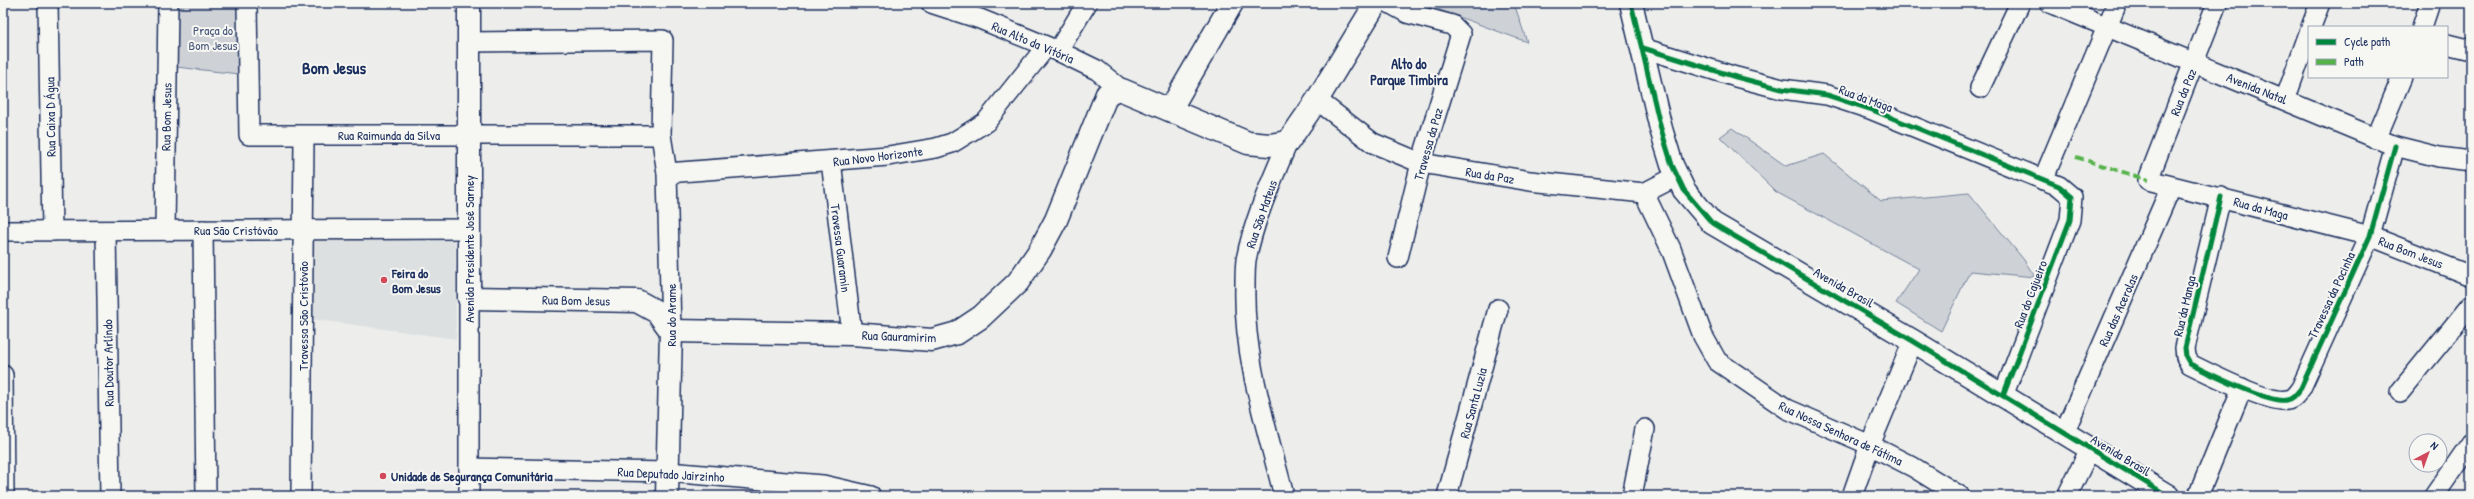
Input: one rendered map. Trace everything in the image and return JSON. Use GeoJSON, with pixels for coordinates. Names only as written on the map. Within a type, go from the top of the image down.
{"type":"FeatureCollection","features":[{"type":"Feature","properties":{"kind":"street","name":"Rua Caixa D Água"},"geometry":{"type":"LineString","coordinates":[[48,3],[52,231]]}},
{"type":"Feature","properties":{"kind":"street","name":"Rua Bom Jesus"},"geometry":{"type":"LineString","coordinates":[[165,230],[168,3]]}},
{"type":"Feature","properties":{"kind":"street","name":"Rua Raimunda da Silva"},"geometry":{"type":"LineString","coordinates":[[247,3],[249,135],[661,135]]}},
{"type":"Feature","properties":{"kind":"street","name":"Avenida Presidente José Sarney"},"geometry":{"type":"LineString","coordinates":[[469,3],[469,496]]}},
{"type":"Feature","properties":{"kind":"street","name":"Rua Alto da Vitória"},"geometry":{"type":"LineString","coordinates":[[931,3],[980,19],[1052,49],[1097,70],[1112,88],[1170,110],[1248,143],[1269,146],[1288,142]]}},
{"type":"Feature","properties":{"kind":"street","name":"Rua Novo Horizonte"},"geometry":{"type":"LineString","coordinates":[[668,173],[895,155],[936,148],[952,143],[986,122],[1052,49],[1087,3]]}},
{"type":"Feature","properties":{"kind":"street"},"geometry":{"type":"LineString","coordinates":[[1170,110],[1232,3]]}},
{"type":"Feature","properties":{"kind":"street","name":"Rua São Mateus"},"geometry":{"type":"LineString","coordinates":[[1284,496],[1252,369],[1246,334],[1246,261],[1256,225],[1288,142],[1317,100],[1376,3]]}},
{"type":"Feature","properties":{"kind":"street","name":"Travessa da Paz"},"geometry":{"type":"LineString","coordinates":[[1389,3],[1407,13],[1452,25],[1460,30],[1461,38],[1422,163],[1398,258]]}},
{"type":"Feature","properties":{"kind":"street","name":"Avenida Brasil"},"geometry":{"type":"LineString","coordinates":[[1631,3],[1643,48],[1661,129],[1677,176],[1684,190],[1703,214],[1716,226],[1913,341],[2168,496]]}},
{"type":"Feature","properties":{"kind":"street"},"geometry":{"type":"LineString","coordinates":[[1980,88],[2020,3]]}},
{"type":"Feature","properties":{"kind":"street","name":"Avenida Natal"},"geometry":{"type":"LineString","coordinates":[[2050,3],[2376,139],[2395,146],[2439,158],[2469,161]]}},
{"type":"Feature","properties":{"kind":"street"},"geometry":{"type":"LineString","coordinates":[[2043,180],[2116,3]]}},
{"type":"Feature","properties":{"kind":"street","name":"Rua da Paz"},"geometry":{"type":"LineString","coordinates":[[2148,180],[2195,63],[2217,3]]}},
{"type":"Feature","properties":{"kind":"street"},"geometry":{"type":"LineString","coordinates":[[2311,26],[2320,3]]}},
{"type":"Feature","properties":{"kind":"street"},"geometry":{"type":"LineString","coordinates":[[2422,26],[2430,3]]}},
{"type":"Feature","properties":{"kind":"street"},"geometry":{"type":"LineString","coordinates":[[2285,100],[2308,36]]}},
{"type":"Feature","properties":{"kind":"street","name":"Rua do Arame"},"geometry":{"type":"LineString","coordinates":[[469,42],[662,40],[661,135],[668,173],[671,331],[667,496]]}},
{"type":"Feature","properties":{"kind":"street"},"geometry":{"type":"LineString","coordinates":[[2448,44],[2471,50]]}},
{"type":"Feature","properties":{"kind":"street","name":"Rua da Maga"},"geometry":{"type":"LineString","coordinates":[[1643,48],[1736,77],[1782,89],[1827,96],[1870,109],[2059,186],[2072,197]]}},
{"type":"Feature","properties":{"kind":"street"},"geometry":{"type":"LineString","coordinates":[[2376,139],[2402,78]]}},
{"type":"Feature","properties":{"kind":"street","name":"Rua Gauramirim"},"geometry":{"type":"LineString","coordinates":[[671,331],[852,334],[932,340],[957,334],[981,317],[1018,282],[1040,250],[1056,220],[1112,88]]}},
{"type":"Feature","properties":{"kind":"street","name":"Rua da Paz"},"geometry":{"type":"LineString","coordinates":[[1317,100],[1373,143],[1422,163],[1530,181],[1644,193]]}},
{"type":"Feature","properties":{"kind":"street","name":"Travessa São Cristóvão"},"geometry":{"type":"LineString","coordinates":[[301,496],[304,136]]}},
{"type":"Feature","properties":{"kind":"street","name":"Travessa da Pocinha"},"geometry":{"type":"LineString","coordinates":[[2242,388],[2277,400],[2287,400],[2295,396],[2301,388],[2370,236],[2395,146]]}},
{"type":"Feature","properties":{"kind":"street","name":"Travessa Guaramin"},"geometry":{"type":"LineString","coordinates":[[831,161],[852,334]]}},
{"type":"Feature","properties":{"kind":"street"},"geometry":{"type":"LineString","coordinates":[[1644,193],[1677,176]]}},
{"type":"Feature","properties":{"kind":"street","name":"Rua da Maga"},"geometry":{"type":"LineString","coordinates":[[2148,180],[2171,187],[2221,197],[2304,220]]}},
{"type":"Feature","properties":{"kind":"street","name":"Rua das Acerolas"},"geometry":{"type":"LineString","coordinates":[[2064,433],[2171,187]]}},
{"type":"Feature","properties":{"kind":"street","name":"Rua Nossa Senhora de Fátima"},"geometry":{"type":"LineString","coordinates":[[1644,193],[1671,249],[1703,336],[1717,361],[1787,409],[1913,467],[1960,496]]}},
{"type":"Feature","properties":{"kind":"street","name":"Rua do Cajueiro"},"geometry":{"type":"LineString","coordinates":[[2003,396],[2070,220],[2072,197]]}},
{"type":"Feature","properties":{"kind":"street","name":"Rua da Manga"},"geometry":{"type":"LineString","coordinates":[[2221,197],[2185,348],[2186,357],[2190,364],[2242,388]]}},
{"type":"Feature","properties":{"kind":"street","name":"Rua Bom Jesus"},"geometry":{"type":"LineString","coordinates":[[2304,220],[2370,236],[2471,276]]}},
{"type":"Feature","properties":{"kind":"street","name":"Rua São Cristóvão"},"geometry":{"type":"LineString","coordinates":[[3,231],[469,229]]}},
{"type":"Feature","properties":{"kind":"street"},"geometry":{"type":"LineString","coordinates":[[202,230],[206,496]]}},
{"type":"Feature","properties":{"kind":"street","name":"Rua Doutor Arlíndo"},"geometry":{"type":"LineString","coordinates":[[106,231],[110,496]]}},
{"type":"Feature","properties":{"kind":"street","name":"Rua Bom Jesus"},"geometry":{"type":"LineString","coordinates":[[469,298],[637,301],[657,312],[671,331]]}},
{"type":"Feature","properties":{"kind":"street"},"geometry":{"type":"LineString","coordinates":[[2400,392],[2471,305]]}},
{"type":"Feature","properties":{"kind":"street","name":"Rua Santa Luzia"},"geometry":{"type":"LineString","coordinates":[[1448,496],[1498,309]]}},
{"type":"Feature","properties":{"kind":"street"},"geometry":{"type":"LineString","coordinates":[[1852,496],[1870,446],[1913,341]]}},
{"type":"Feature","properties":{"kind":"street"},"geometry":{"type":"LineString","coordinates":[[3,375],[4,496]]}},
{"type":"Feature","properties":{"kind":"street"},"geometry":{"type":"LineString","coordinates":[[2198,496],[2242,388]]}},
{"type":"Feature","properties":{"kind":"street"},"geometry":{"type":"LineString","coordinates":[[1632,496],[1645,429]]}},
{"type":"Feature","properties":{"kind":"street"},"geometry":{"type":"LineString","coordinates":[[2434,496],[2471,443]]}},
{"type":"Feature","properties":{"kind":"street"},"geometry":{"type":"LineString","coordinates":[[2066,496],[2090,449]]}},
{"type":"Feature","properties":{"kind":"street","name":"Rua Deputado Jairzinho"},"geometry":{"type":"LineString","coordinates":[[469,468],[668,472],[823,485],[871,496]]}},
{"type":"Feature","properties":{"kind":"shaded area","name":"Feira do Bom Jesus"},"geometry":{"type":"Polygon","coordinates":[[[312,238],[455,241],[456,339],[311,319],[312,238]]]}},
{"type":"Feature","properties":{"kind":"green space","name":"Praça do Bom Jesus"},"geometry":{"type":"Polygon","coordinates":[[[168,3],[247,3],[248,75],[167,66],[168,3]]]}},
{"type":"Feature","properties":{"kind":"green space"},"geometry":{"type":"Polygon","coordinates":[[[1421,3],[1514,3],[1527,42],[1421,3]]]}},
{"type":"Feature","properties":{"kind":"green space"},"geometry":{"type":"Polygon","coordinates":[[[1732,128],[1786,166],[1824,154],[1881,201],[1969,193],[2024,260],[2035,277],[1970,271],[1941,331],[1896,303],[1919,269],[1776,192],[1720,137],[1732,128]]]}},
{"type":"Feature","properties":{"kind":"marked path"},"geometry":{"type":"LineString","coordinates":[[2076,157],[2148,180]]}},
{"type":"Feature","properties":{"kind":"cycle path"},"geometry":{"type":"LineString","coordinates":[[1631,3],[1661,129],[1672,165],[1684,190],[1712,223],[1913,341],[2168,496]]}},
{"type":"Feature","properties":{"kind":"cycle path"},"geometry":{"type":"LineString","coordinates":[[1643,48],[1736,77],[1782,89],[1827,95],[1870,109],[2059,186],[2072,197],[2070,220],[2003,396]]}},
{"type":"Feature","properties":{"kind":"cycle path"},"geometry":{"type":"LineString","coordinates":[[2221,197],[2185,348],[2186,357],[2190,364],[2239,387],[2267,397],[2287,400],[2295,396],[2301,388],[2370,236],[2395,146]]}},
{"type":"Feature","properties":{"kind":"place","name":"Feira do Bom Jesus"},"geometry":{"type":"Point","coordinates":[384,280]}},
{"type":"Feature","properties":{"kind":"place","name":"Unidade de Segurança Comunitária"},"geometry":{"type":"Point","coordinates":[383,476]}},
{"type":"Feature","properties":{"kind":"district","name":"Bom Jesus"},"geometry":{"type":"Point","coordinates":[334,68]}},
{"type":"Feature","properties":{"kind":"district","name":"Alto do Parque Timbira"},"geometry":{"type":"Point","coordinates":[1409,72]}}]}
